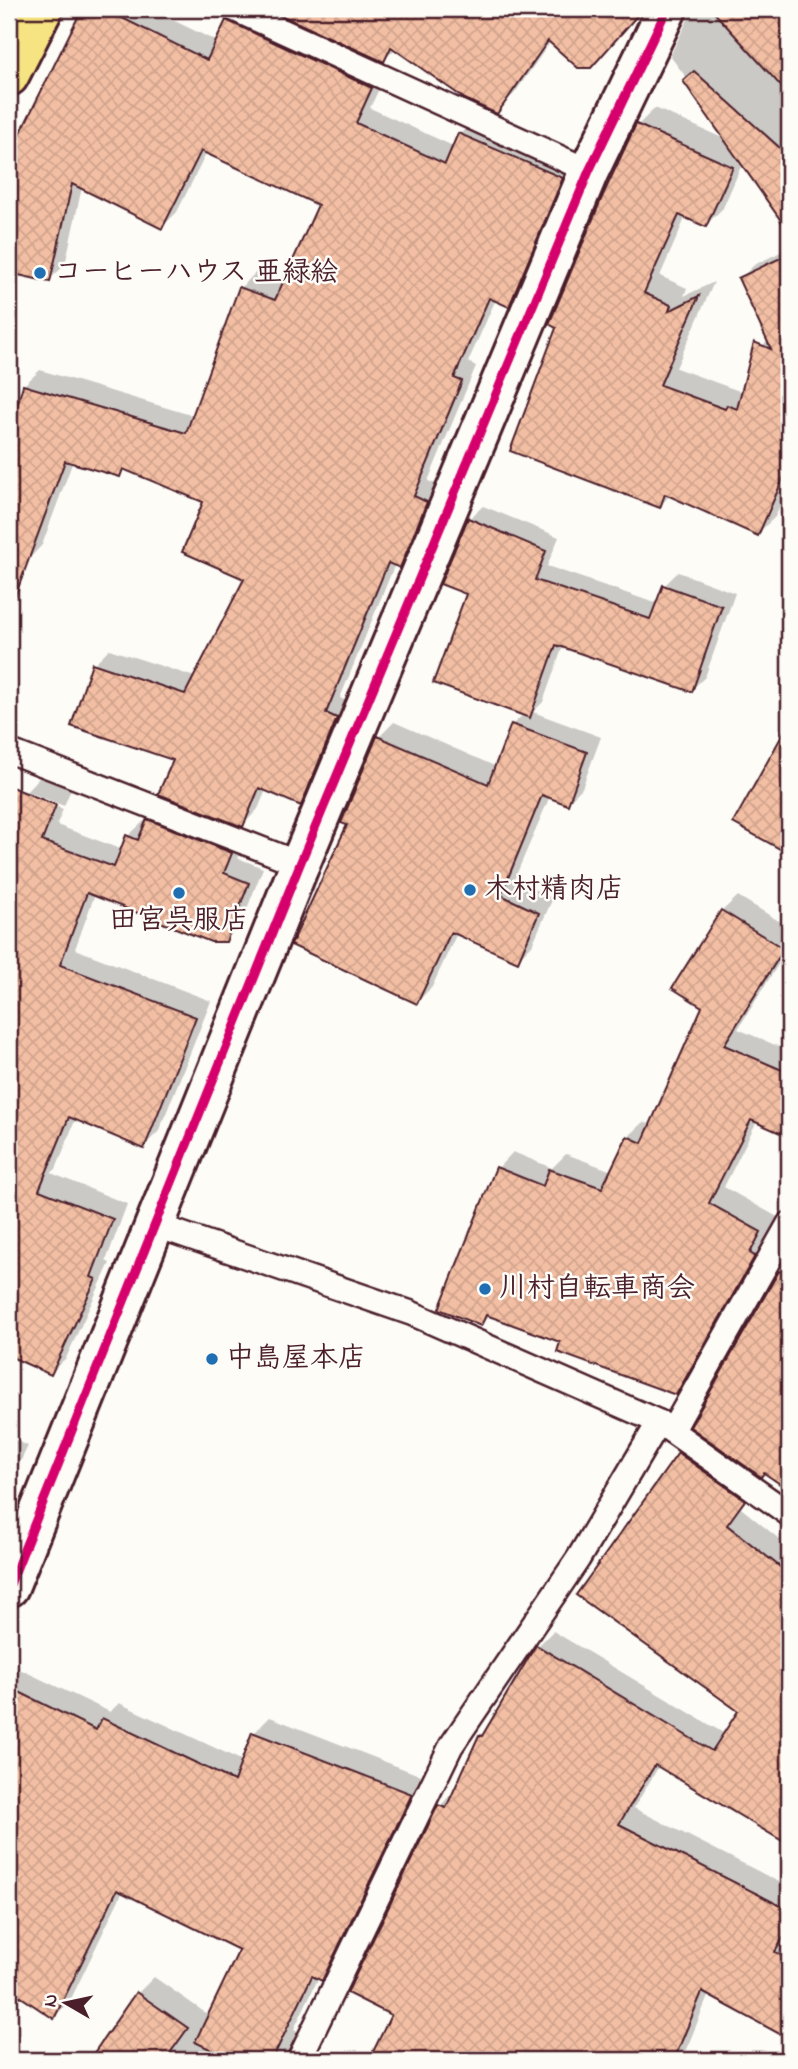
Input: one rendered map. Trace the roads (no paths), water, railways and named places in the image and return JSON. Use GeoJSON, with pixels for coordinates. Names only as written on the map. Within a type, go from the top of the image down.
{"type":"FeatureCollection","features":[{"type":"Feature","properties":{"kind":"main road"},"geometry":{"type":"LineString","coordinates":[[9,76],[43,9]]}},
{"type":"Feature","properties":{"kind":"street"},"geometry":{"type":"LineString","coordinates":[[9,1587],[300,864],[589,171],[667,9]]}},
{"type":"Feature","properties":{"kind":"lane"},"geometry":{"type":"LineString","coordinates":[[234,9],[589,171]]}},
{"type":"Feature","properties":{"kind":"lane"},"geometry":{"type":"LineString","coordinates":[[9,751],[300,864]]}},
{"type":"Feature","properties":{"kind":"lane"},"geometry":{"type":"LineString","coordinates":[[299,2060],[451,1746],[666,1426],[789,1224]]}},
{"type":"Feature","properties":{"kind":"lane"},"geometry":{"type":"LineString","coordinates":[[155,1225],[411,1313],[666,1426],[789,1514]]}},
{"type":"Feature","properties":{"kind":"place","name":"コーヒーハウス 亜緑絵"},"geometry":{"type":"Point","coordinates":[40,273]}},
{"type":"Feature","properties":{"kind":"place","name":"木村精肉店"},"geometry":{"type":"Point","coordinates":[470,890]}},
{"type":"Feature","properties":{"kind":"place","name":"田宮呉服店"},"geometry":{"type":"Point","coordinates":[179,893]}},
{"type":"Feature","properties":{"kind":"place","name":"川村自転車商会"},"geometry":{"type":"Point","coordinates":[485,1289]}},
{"type":"Feature","properties":{"kind":"place","name":"中島屋本店"},"geometry":{"type":"Point","coordinates":[212,1359]}}]}
